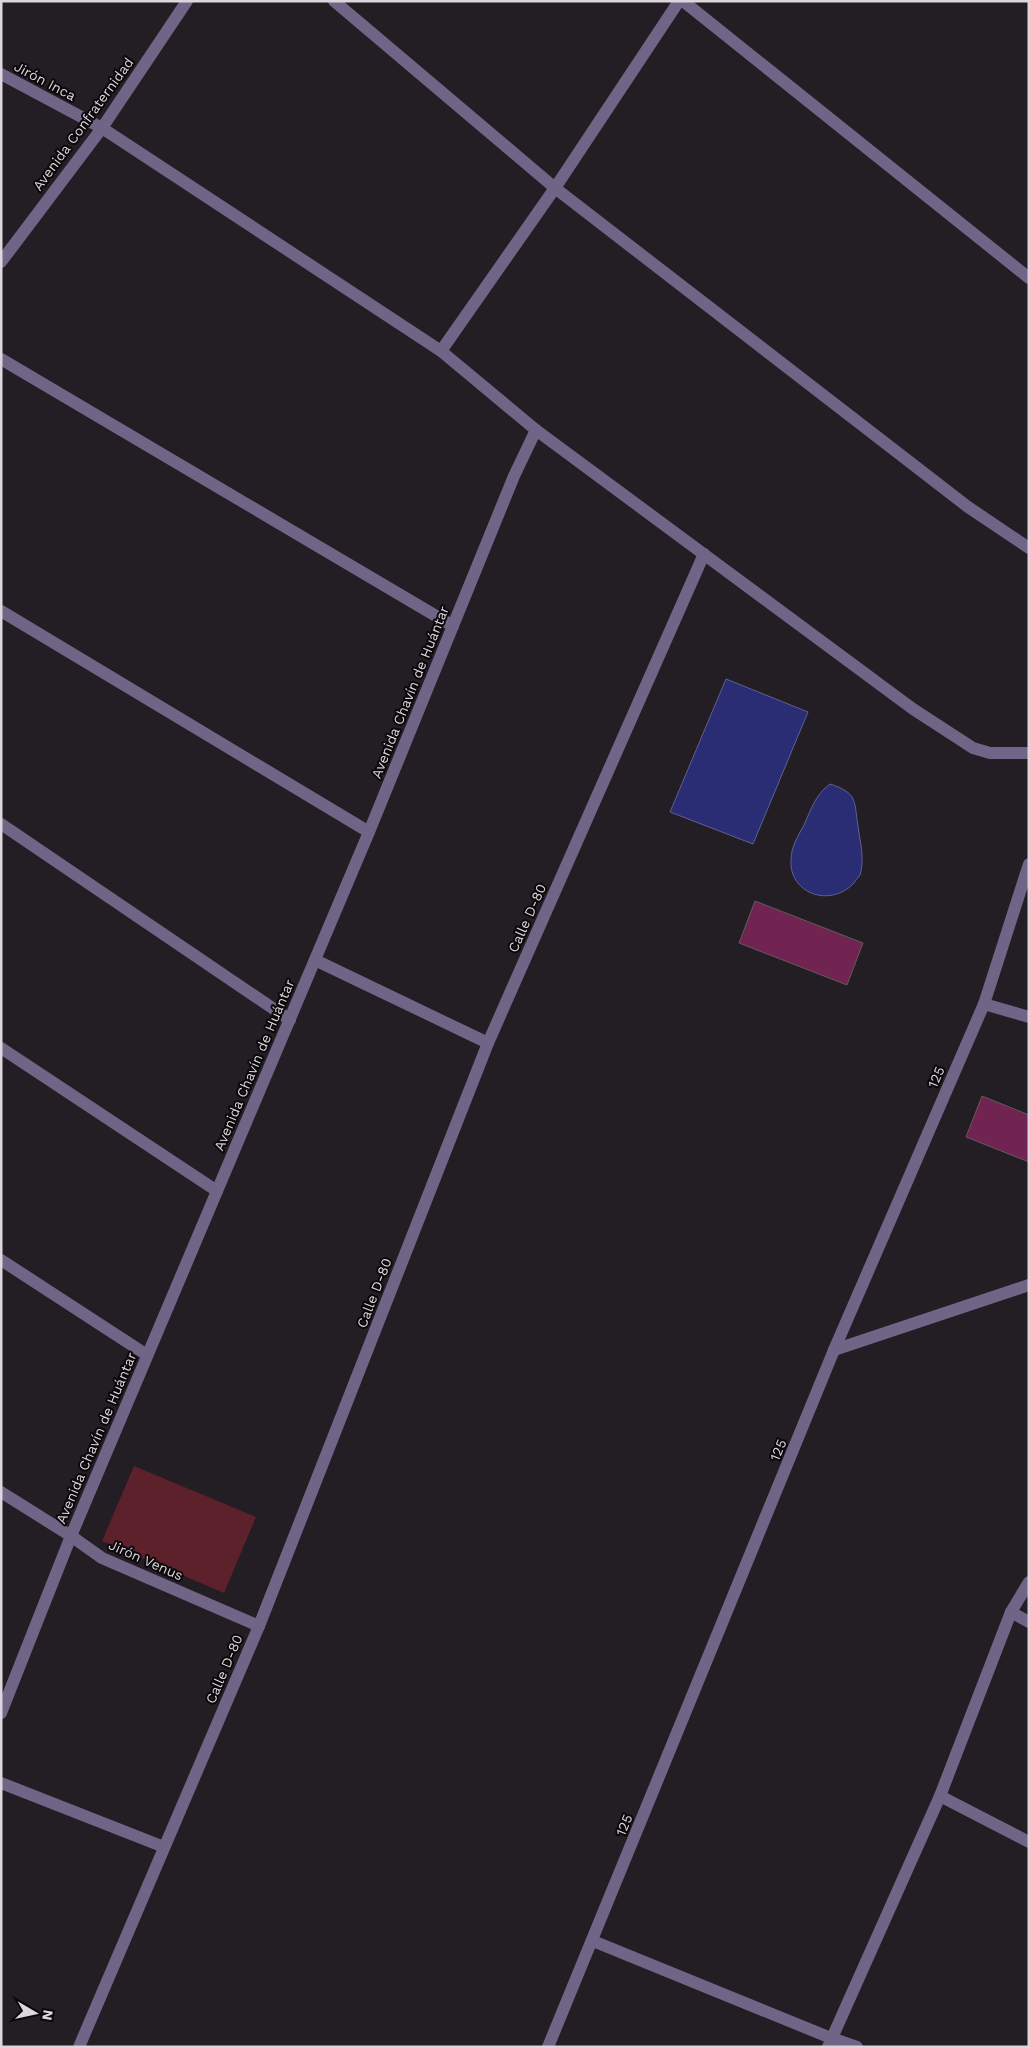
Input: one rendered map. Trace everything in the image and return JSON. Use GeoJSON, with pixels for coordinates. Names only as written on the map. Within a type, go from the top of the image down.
{"type":"FeatureCollection","features":[{"type":"Feature","properties":{"kind":"street","name":"Avenida Confraternidad"},"geometry":{"type":"LineString","coordinates":[[1,262],[102,128],[187,1]]}},
{"type":"Feature","properties":{"kind":"street"},"geometry":{"type":"LineString","coordinates":[[334,1],[555,188],[968,507],[1029,548]]}},
{"type":"Feature","properties":{"kind":"street"},"geometry":{"type":"LineString","coordinates":[[441,351],[555,188],[679,1]]}},
{"type":"Feature","properties":{"kind":"street"},"geometry":{"type":"LineString","coordinates":[[683,1],[1029,278]]}},
{"type":"Feature","properties":{"kind":"street","name":"Jirón Inca"},"geometry":{"type":"LineString","coordinates":[[1,74],[102,128],[441,351],[536,430],[913,709],[973,748],[990,753],[1029,752]]}},
{"type":"Feature","properties":{"kind":"street"},"geometry":{"type":"LineString","coordinates":[[1,359],[452,626]]}},
{"type":"Feature","properties":{"kind":"street","name":"Avenida Chavín de Huántar"},"geometry":{"type":"LineString","coordinates":[[1,1713],[71,1536],[369,832],[514,476],[536,430]]}},
{"type":"Feature","properties":{"kind":"street","name":"Calle D-80"},"geometry":{"type":"LineString","coordinates":[[80,2047],[259,1626],[488,1043],[704,554]]}},
{"type":"Feature","properties":{"kind":"street"},"geometry":{"type":"LineString","coordinates":[[1,611],[369,832]]}},
{"type":"Feature","properties":{"kind":"street"},"geometry":{"type":"LineString","coordinates":[[1,824],[290,1020]]}},
{"type":"Feature","properties":{"kind":"street","name":"125"},"geometry":{"type":"LineString","coordinates":[[548,2047],[834,1350],[984,1004],[1029,864]]}},
{"type":"Feature","properties":{"kind":"street"},"geometry":{"type":"LineString","coordinates":[[315,960],[488,1043]]}},
{"type":"Feature","properties":{"kind":"street"},"geometry":{"type":"LineString","coordinates":[[984,1004],[1029,1017]]}},
{"type":"Feature","properties":{"kind":"street"},"geometry":{"type":"LineString","coordinates":[[1,1048],[217,1191]]}},
{"type":"Feature","properties":{"kind":"street"},"geometry":{"type":"LineString","coordinates":[[1,1260],[147,1355]]}},
{"type":"Feature","properties":{"kind":"street"},"geometry":{"type":"LineString","coordinates":[[834,1350],[1029,1285]]}},
{"type":"Feature","properties":{"kind":"street","name":"Jirón Venus"},"geometry":{"type":"LineString","coordinates":[[1,1492],[102,1558],[259,1626]]}},
{"type":"Feature","properties":{"kind":"street"},"geometry":{"type":"LineString","coordinates":[[829,2042],[940,1796],[1011,1612],[1029,1582]]}},
{"type":"Feature","properties":{"kind":"street"},"geometry":{"type":"LineString","coordinates":[[1011,1612],[1029,1622]]}},
{"type":"Feature","properties":{"kind":"street"},"geometry":{"type":"LineString","coordinates":[[1,1783],[164,1847]]}},
{"type":"Feature","properties":{"kind":"street"},"geometry":{"type":"LineString","coordinates":[[940,1796],[1029,1842]]}},
{"type":"Feature","properties":{"kind":"street"},"geometry":{"type":"LineString","coordinates":[[593,1941],[829,2042],[857,2047]]}},
{"type":"Feature","properties":{"kind":"shaded area"},"geometry":{"type":"Polygon","coordinates":[[[726,679],[808,712],[753,844],[670,812],[726,679]]]}},
{"type":"Feature","properties":{"kind":"shaded area"},"geometry":{"type":"Polygon","coordinates":[[[830,784],[846,791],[853,799],[861,844],[862,863],[860,875],[853,884],[833,895],[822,896],[803,888],[796,881],[792,871],[791,855],[795,842],[814,802],[830,784]]]}},
{"type":"Feature","properties":{"kind":"shaded area"},"geometry":{"type":"Polygon","coordinates":[[[134,1466],[256,1517],[224,1593],[102,1541],[134,1466]]]}},
{"type":"Feature","properties":{"kind":"building"},"geometry":{"type":"Polygon","coordinates":[[[755,901],[863,943],[847,985],[739,943],[755,901]]]}},
{"type":"Feature","properties":{"kind":"building"},"geometry":{"type":"Polygon","coordinates":[[[982,1096],[1029,1115],[1029,1162],[966,1137],[982,1096]]]}}]}
